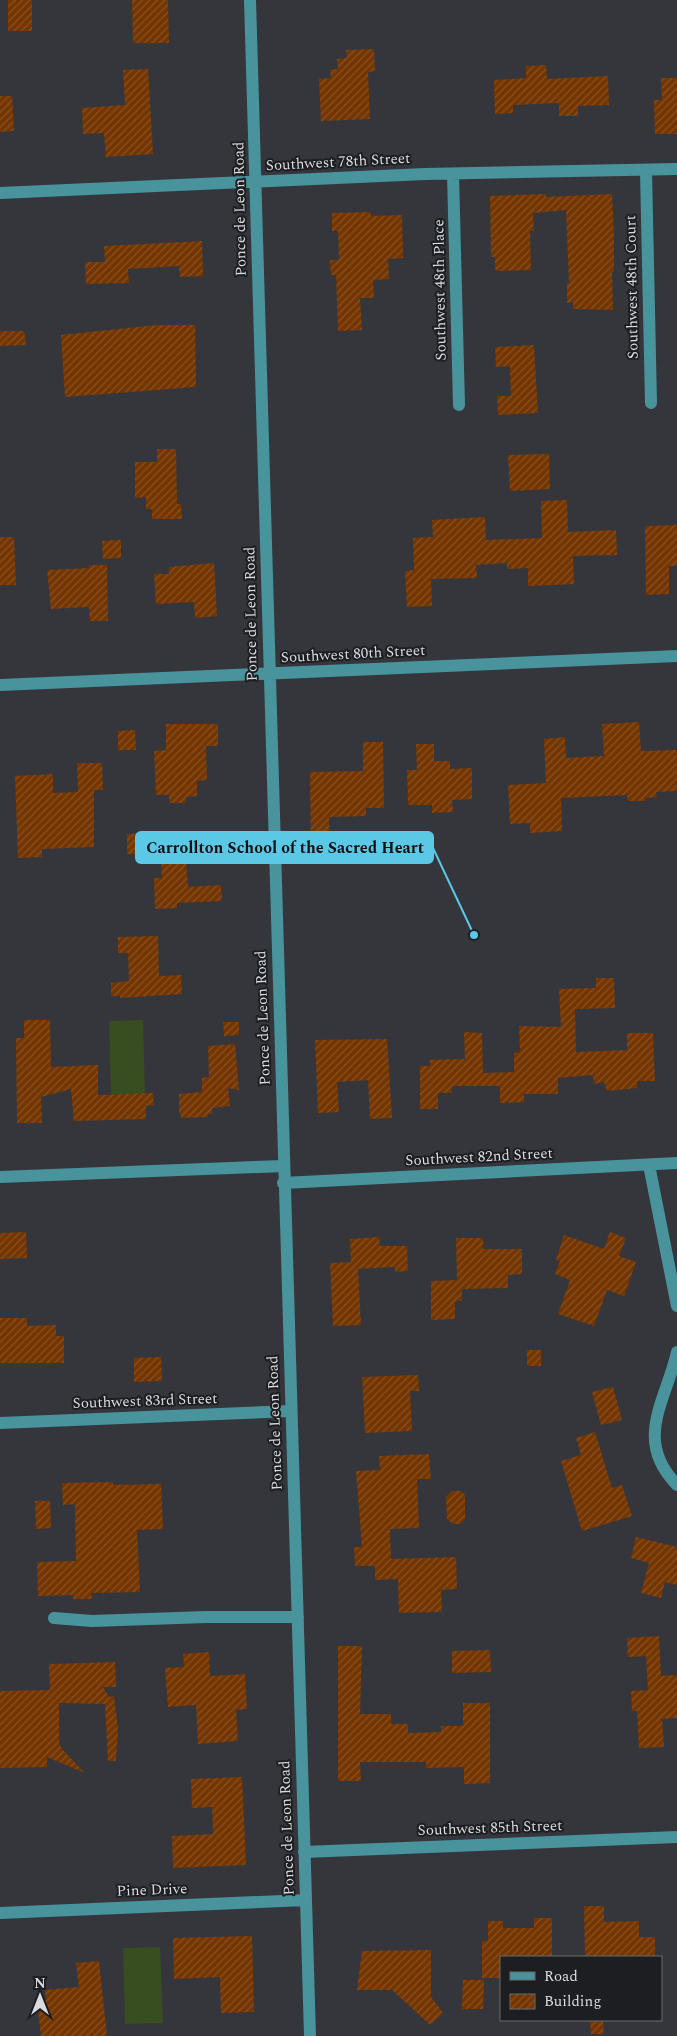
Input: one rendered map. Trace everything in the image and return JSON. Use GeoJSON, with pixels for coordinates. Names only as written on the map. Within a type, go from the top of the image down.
{"type":"FeatureCollection","features":[{"type":"Feature","properties":{"kind":"street","name":"Ponce de Leon Road"},"geometry":{"type":"LineString","coordinates":[[250,0],[283,1183],[310,2036]]}},
{"type":"Feature","properties":{"kind":"street","name":"Southwest 78th Street"},"geometry":{"type":"LineString","coordinates":[[0,193],[453,174],[677,169]]}},
{"type":"Feature","properties":{"kind":"street","name":"Southwest 48th Court"},"geometry":{"type":"LineString","coordinates":[[646,171],[651,403]]}},
{"type":"Feature","properties":{"kind":"street","name":"Southwest 48th Place"},"geometry":{"type":"LineString","coordinates":[[453,174],[459,405]]}},
{"type":"Feature","properties":{"kind":"street","name":"Southwest 80th Street"},"geometry":{"type":"LineString","coordinates":[[0,685],[677,656]]}},
{"type":"Feature","properties":{"kind":"street","name":"Southwest 82nd Street"},"geometry":{"type":"LineString","coordinates":[[283,1183],[677,1163]]}},
{"type":"Feature","properties":{"kind":"street"},"geometry":{"type":"LineString","coordinates":[[649,1165],[677,1306]]}},
{"type":"Feature","properties":{"kind":"street"},"geometry":{"type":"LineString","coordinates":[[0,1177],[283,1166]]}},
{"type":"Feature","properties":{"kind":"street"},"geometry":{"type":"LineString","coordinates":[[677,1352],[672,1372],[657,1411],[654,1427],[658,1455],[666,1472],[677,1485]]}},
{"type":"Feature","properties":{"kind":"street","name":"Southwest 83rd Street"},"geometry":{"type":"LineString","coordinates":[[0,1422],[290,1411]]}},
{"type":"Feature","properties":{"kind":"street"},"geometry":{"type":"LineString","coordinates":[[54,1618],[92,1621],[206,1617],[298,1617]]}},
{"type":"Feature","properties":{"kind":"street","name":"Southwest 85th Street"},"geometry":{"type":"LineString","coordinates":[[304,1852],[677,1836]]}},
{"type":"Feature","properties":{"kind":"street","name":"Pine Drive"},"geometry":{"type":"LineString","coordinates":[[0,1913],[306,1900]]}},
{"type":"Feature","properties":{"kind":"green space"},"geometry":{"type":"Polygon","coordinates":[[[143,1020],[145,1094],[111,1095],[109,1021],[143,1020]]]}},
{"type":"Feature","properties":{"kind":"green space"},"geometry":{"type":"Polygon","coordinates":[[[160,1947],[163,2023],[125,2024],[123,1948],[160,1947]]]}},
{"type":"Feature","properties":{"kind":"building"},"geometry":{"type":"Polygon","coordinates":[[[8,0],[32,0],[32,31],[8,31],[8,0]]]}},
{"type":"Feature","properties":{"kind":"building"},"geometry":{"type":"Polygon","coordinates":[[[132,0],[168,0],[169,43],[133,43],[132,0]]]}},
{"type":"Feature","properties":{"kind":"building"},"geometry":{"type":"Polygon","coordinates":[[[374,49],[375,71],[368,72],[370,119],[321,121],[319,79],[331,78],[330,70],[338,69],[337,59],[347,58],[346,50],[374,49]]]}},
{"type":"Feature","properties":{"kind":"building"},"geometry":{"type":"Polygon","coordinates":[[[546,65],[547,79],[608,76],[609,105],[578,106],[578,116],[559,116],[559,103],[513,105],[513,113],[495,114],[494,80],[526,78],[526,66],[546,65]]]}},
{"type":"Feature","properties":{"kind":"building"},"geometry":{"type":"Polygon","coordinates":[[[148,69],[153,154],[106,157],[104,133],[83,134],[82,108],[125,105],[123,70],[148,69]]]}},
{"type":"Feature","properties":{"kind":"building"},"geometry":{"type":"Polygon","coordinates":[[[661,78],[677,78],[677,134],[655,134],[654,100],[662,100],[661,78]]]}},
{"type":"Feature","properties":{"kind":"building"},"geometry":{"type":"Polygon","coordinates":[[[0,96],[12,96],[14,131],[0,132],[0,96]]]}},
{"type":"Feature","properties":{"kind":"building"},"geometry":{"type":"Polygon","coordinates":[[[546,194],[546,197],[612,194],[614,237],[614,271],[612,272],[613,310],[573,309],[573,302],[567,303],[567,283],[569,283],[566,210],[533,213],[534,231],[530,231],[531,270],[497,271],[495,269],[495,257],[491,257],[490,196],[546,194]]]}},
{"type":"Feature","properties":{"kind":"building"},"geometry":{"type":"Polygon","coordinates":[[[370,212],[371,216],[402,215],[403,258],[388,259],[389,279],[373,280],[374,298],[360,298],[362,330],[338,331],[336,275],[331,275],[330,260],[339,260],[338,231],[332,231],[332,213],[370,212]]]}},
{"type":"Feature","properties":{"kind":"building"},"geometry":{"type":"Polygon","coordinates":[[[202,241],[203,276],[180,277],[179,266],[128,269],[129,283],[86,284],[85,262],[105,262],[104,246],[202,241]]]}},
{"type":"Feature","properties":{"kind":"building"},"geometry":{"type":"Polygon","coordinates":[[[157,325],[195,325],[196,387],[65,397],[61,335],[157,325]]]}},
{"type":"Feature","properties":{"kind":"building"},"geometry":{"type":"Polygon","coordinates":[[[0,331],[24,331],[26,345],[0,346],[0,331]]]}},
{"type":"Feature","properties":{"kind":"building"},"geometry":{"type":"Polygon","coordinates":[[[534,345],[538,413],[498,415],[497,396],[511,396],[510,366],[496,367],[495,347],[534,345]]]}},
{"type":"Feature","properties":{"kind":"building"},"geometry":{"type":"Polygon","coordinates":[[[157,449],[176,449],[177,504],[181,504],[182,519],[152,519],[152,509],[146,509],[146,497],[135,498],[135,462],[157,462],[157,449]]]}},
{"type":"Feature","properties":{"kind":"building"},"geometry":{"type":"Polygon","coordinates":[[[549,454],[550,489],[510,491],[508,455],[549,454]]]}},
{"type":"Feature","properties":{"kind":"building"},"geometry":{"type":"Polygon","coordinates":[[[567,500],[568,532],[616,530],[617,555],[573,556],[574,584],[528,586],[528,568],[507,569],[507,563],[476,565],[477,578],[431,579],[432,606],[407,607],[405,571],[414,570],[413,538],[433,537],[432,520],[485,517],[486,540],[542,538],[541,501],[567,500]]]}},
{"type":"Feature","properties":{"kind":"building"},"geometry":{"type":"Polygon","coordinates":[[[677,525],[677,566],[669,566],[669,594],[646,595],[645,526],[677,525]]]}},
{"type":"Feature","properties":{"kind":"building"},"geometry":{"type":"Polygon","coordinates":[[[0,537],[14,537],[16,585],[0,585],[0,537]]]}},
{"type":"Feature","properties":{"kind":"building"},"geometry":{"type":"Polygon","coordinates":[[[121,540],[121,558],[103,559],[102,541],[121,540]]]}},
{"type":"Feature","properties":{"kind":"building"},"geometry":{"type":"Polygon","coordinates":[[[214,563],[217,616],[195,618],[194,602],[156,604],[154,574],[169,574],[169,567],[214,563]]]}},
{"type":"Feature","properties":{"kind":"building"},"geometry":{"type":"Polygon","coordinates":[[[89,565],[107,565],[108,621],[90,621],[89,607],[51,609],[47,570],[89,568],[89,565]]]}},
{"type":"Feature","properties":{"kind":"building"},"geometry":{"type":"Polygon","coordinates":[[[639,722],[641,751],[677,750],[677,791],[656,792],[657,797],[645,798],[645,801],[628,801],[627,795],[561,798],[562,831],[530,833],[530,823],[510,824],[508,785],[546,783],[544,739],[565,737],[566,758],[604,756],[602,724],[639,722]]]}},
{"type":"Feature","properties":{"kind":"building"},"geometry":{"type":"Polygon","coordinates":[[[166,724],[218,724],[218,746],[206,746],[207,780],[197,781],[197,796],[186,797],[186,803],[169,803],[169,795],[156,795],[154,751],[166,750],[166,724]]]}},
{"type":"Feature","properties":{"kind":"building"},"geometry":{"type":"Polygon","coordinates":[[[135,730],[136,750],[118,750],[118,731],[135,730]]]}},
{"type":"Feature","properties":{"kind":"building"},"geometry":{"type":"Polygon","coordinates":[[[363,742],[383,742],[384,808],[366,808],[366,816],[329,817],[330,849],[311,849],[310,772],[363,771],[363,742]]]}},
{"type":"Feature","properties":{"kind":"building"},"geometry":{"type":"Polygon","coordinates":[[[416,744],[434,744],[434,761],[450,761],[450,769],[472,768],[472,799],[452,800],[453,812],[432,813],[432,805],[408,805],[407,770],[417,770],[416,744]]]}},
{"type":"Feature","properties":{"kind":"building"},"geometry":{"type":"Polygon","coordinates":[[[77,763],[102,763],[103,790],[94,790],[94,847],[42,849],[42,857],[18,858],[15,776],[53,774],[53,793],[78,792],[77,763]]]}},
{"type":"Feature","properties":{"kind":"building"},"geometry":{"type":"Polygon","coordinates":[[[144,833],[145,842],[199,839],[200,860],[186,861],[188,887],[221,885],[222,901],[177,903],[177,908],[155,909],[154,878],[162,878],[161,854],[127,854],[127,834],[144,833]]]}},
{"type":"Feature","properties":{"kind":"building"},"geometry":{"type":"Polygon","coordinates":[[[158,936],[159,976],[181,975],[182,994],[120,998],[120,996],[111,996],[111,983],[129,981],[128,953],[118,953],[118,937],[158,936]]]}},
{"type":"Feature","properties":{"kind":"building"},"geometry":{"type":"Polygon","coordinates":[[[596,978],[614,978],[615,1008],[575,1009],[576,1052],[627,1050],[627,1033],[653,1033],[655,1081],[637,1081],[637,1088],[607,1091],[604,1082],[594,1084],[593,1075],[558,1078],[558,1094],[524,1094],[524,1102],[500,1103],[500,1086],[452,1086],[452,1093],[438,1093],[438,1109],[420,1109],[420,1066],[430,1066],[430,1060],[465,1059],[464,1032],[482,1033],[483,1073],[514,1072],[514,1053],[520,1052],[519,1026],[561,1027],[559,989],[596,988],[596,978]]]}},
{"type":"Feature","properties":{"kind":"building"},"geometry":{"type":"Polygon","coordinates":[[[24,1020],[50,1020],[51,1067],[98,1065],[98,1095],[153,1093],[154,1105],[146,1106],[146,1119],[74,1121],[71,1089],[41,1097],[42,1123],[17,1123],[16,1038],[24,1038],[24,1020]]]}},
{"type":"Feature","properties":{"kind":"building"},"geometry":{"type":"Polygon","coordinates":[[[223,1022],[239,1022],[239,1035],[224,1036],[223,1022]]]}},
{"type":"Feature","properties":{"kind":"building"},"geometry":{"type":"Polygon","coordinates":[[[387,1039],[392,1118],[370,1119],[368,1080],[337,1082],[339,1112],[318,1113],[315,1040],[387,1039]]]}},
{"type":"Feature","properties":{"kind":"building"},"geometry":{"type":"Polygon","coordinates":[[[235,1044],[239,1090],[228,1088],[230,1106],[212,1108],[212,1114],[208,1114],[208,1117],[181,1118],[181,1114],[179,1114],[179,1094],[202,1092],[202,1078],[209,1077],[208,1046],[235,1044]]]}},
{"type":"Feature","properties":{"kind":"building"},"geometry":{"type":"Polygon","coordinates":[[[26,1232],[27,1258],[0,1259],[0,1233],[26,1232]]]}},
{"type":"Feature","properties":{"kind":"building"},"geometry":{"type":"Polygon","coordinates":[[[610,1232],[626,1238],[619,1256],[636,1262],[624,1296],[607,1290],[594,1326],[558,1314],[570,1280],[555,1274],[560,1261],[556,1260],[564,1235],[604,1249],[610,1232]]]}},
{"type":"Feature","properties":{"kind":"building"},"geometry":{"type":"Polygon","coordinates":[[[379,1237],[380,1246],[407,1246],[408,1271],[395,1272],[395,1267],[358,1269],[361,1325],[333,1326],[330,1263],[351,1262],[350,1239],[379,1237]]]}},
{"type":"Feature","properties":{"kind":"building"},"geometry":{"type":"Polygon","coordinates":[[[456,1238],[483,1238],[483,1249],[522,1249],[522,1274],[508,1275],[508,1288],[462,1289],[462,1301],[455,1301],[455,1319],[431,1320],[431,1281],[457,1280],[456,1238]]]}},
{"type":"Feature","properties":{"kind":"building"},"geometry":{"type":"Polygon","coordinates":[[[0,1318],[27,1318],[27,1326],[56,1325],[56,1336],[64,1336],[64,1363],[0,1363],[0,1318]]]}},
{"type":"Feature","properties":{"kind":"building"},"geometry":{"type":"Polygon","coordinates":[[[527,1350],[541,1350],[541,1366],[527,1366],[527,1350]]]}},
{"type":"Feature","properties":{"kind":"building"},"geometry":{"type":"Polygon","coordinates":[[[161,1357],[162,1381],[134,1382],[134,1358],[161,1357]]]}},
{"type":"Feature","properties":{"kind":"building"},"geometry":{"type":"Polygon","coordinates":[[[418,1375],[419,1391],[410,1391],[412,1431],[365,1433],[362,1377],[418,1375]]]}},
{"type":"Feature","properties":{"kind":"building"},"geometry":{"type":"Polygon","coordinates":[[[613,1387],[622,1420],[601,1425],[592,1392],[613,1387]]]}},
{"type":"Feature","properties":{"kind":"building"},"geometry":{"type":"Polygon","coordinates":[[[595,1432],[612,1488],[622,1485],[632,1516],[582,1531],[561,1461],[581,1455],[576,1438],[595,1432]]]}},
{"type":"Feature","properties":{"kind":"building"},"geometry":{"type":"Polygon","coordinates":[[[429,1454],[431,1479],[417,1479],[419,1528],[390,1529],[391,1559],[456,1557],[457,1589],[441,1590],[442,1612],[399,1613],[398,1579],[375,1580],[375,1566],[355,1566],[354,1547],[362,1547],[356,1471],[380,1470],[379,1456],[429,1454]]]}},
{"type":"Feature","properties":{"kind":"building"},"geometry":{"type":"Polygon","coordinates":[[[113,1482],[113,1485],[161,1484],[163,1529],[137,1530],[140,1592],[91,1593],[92,1599],[73,1599],[73,1595],[38,1596],[37,1562],[76,1561],[75,1504],[63,1505],[62,1483],[113,1482]]]}},
{"type":"Feature","properties":{"kind":"building"},"geometry":{"type":"Polygon","coordinates":[[[452,1491],[460,1491],[465,1495],[465,1519],[460,1524],[453,1524],[447,1519],[446,1497],[452,1491]]]}},
{"type":"Feature","properties":{"kind":"building"},"geometry":{"type":"Polygon","coordinates":[[[35,1501],[50,1501],[51,1528],[36,1529],[35,1501]]]}},
{"type":"Feature","properties":{"kind":"building"},"geometry":{"type":"Polygon","coordinates":[[[636,1537],[677,1547],[677,1585],[665,1582],[661,1598],[641,1593],[649,1563],[631,1558],[636,1537]]]}},
{"type":"Feature","properties":{"kind":"building"},"geometry":{"type":"Polygon","coordinates":[[[659,1636],[661,1676],[677,1675],[677,1718],[662,1719],[664,1747],[639,1748],[637,1711],[632,1711],[631,1691],[648,1690],[646,1656],[628,1657],[627,1638],[659,1636]]]}},
{"type":"Feature","properties":{"kind":"building"},"geometry":{"type":"Polygon","coordinates":[[[338,1646],[362,1646],[360,1714],[391,1714],[391,1724],[408,1724],[408,1733],[441,1732],[441,1726],[463,1726],[463,1703],[490,1703],[490,1783],[464,1784],[464,1767],[426,1768],[426,1762],[360,1762],[361,1781],[338,1781],[338,1646]]]}},
{"type":"Feature","properties":{"kind":"building"},"geometry":{"type":"Polygon","coordinates":[[[490,1650],[491,1672],[452,1673],[452,1651],[490,1650]]]}},
{"type":"Feature","properties":{"kind":"building"},"geometry":{"type":"Polygon","coordinates":[[[209,1652],[210,1676],[245,1674],[247,1709],[236,1710],[238,1741],[198,1744],[196,1705],[168,1707],[165,1668],[184,1667],[183,1654],[209,1652]]]}},
{"type":"Feature","properties":{"kind":"building"},"geometry":{"type":"Polygon","coordinates":[[[115,1662],[116,1687],[103,1687],[109,1697],[114,1696],[118,1729],[116,1761],[108,1761],[105,1704],[59,1703],[59,1743],[62,1749],[85,1773],[47,1757],[47,1767],[0,1768],[0,1691],[50,1690],[49,1664],[115,1662]]]}},
{"type":"Feature","properties":{"kind":"building"},"geometry":{"type":"Polygon","coordinates":[[[242,1777],[246,1865],[173,1868],[172,1836],[213,1834],[212,1807],[192,1808],[191,1779],[242,1777]]]}},
{"type":"Feature","properties":{"kind":"building"},"geometry":{"type":"Polygon","coordinates":[[[584,1906],[604,1906],[604,1922],[639,1921],[639,1937],[655,1937],[655,1956],[585,1956],[584,1906]]]}},
{"type":"Feature","properties":{"kind":"building"},"geometry":{"type":"Polygon","coordinates":[[[534,1918],[552,1918],[552,1956],[500,1956],[500,1978],[482,1978],[482,1941],[488,1941],[488,1921],[503,1921],[503,1928],[534,1928],[534,1918]]]}},
{"type":"Feature","properties":{"kind":"building"},"geometry":{"type":"Polygon","coordinates":[[[252,1936],[254,2012],[221,2013],[220,1977],[174,1979],[173,1938],[252,1936]]]}},
{"type":"Feature","properties":{"kind":"building"},"geometry":{"type":"Polygon","coordinates":[[[431,1950],[431,1997],[443,2013],[430,2025],[392,1990],[357,1990],[362,1951],[431,1950]]]}},
{"type":"Feature","properties":{"kind":"building"},"geometry":{"type":"Polygon","coordinates":[[[99,1961],[107,2036],[41,2036],[37,2001],[46,2000],[45,1990],[79,1987],[76,1963],[99,1961]]]}},
{"type":"Feature","properties":{"kind":"building"},"geometry":{"type":"Polygon","coordinates":[[[463,1980],[484,1980],[483,2009],[462,2009],[463,1980]]]}},
{"type":"Feature","properties":{"kind":"building"},"geometry":{"type":"Polygon","coordinates":[[[590,2021],[603,2021],[604,2034],[591,2034],[590,2021]]]}},
{"type":"Feature","properties":{"kind":"place","name":"Carrollton School of the Sacred Heart"},"geometry":{"type":"Point","coordinates":[474,935]}}]}
